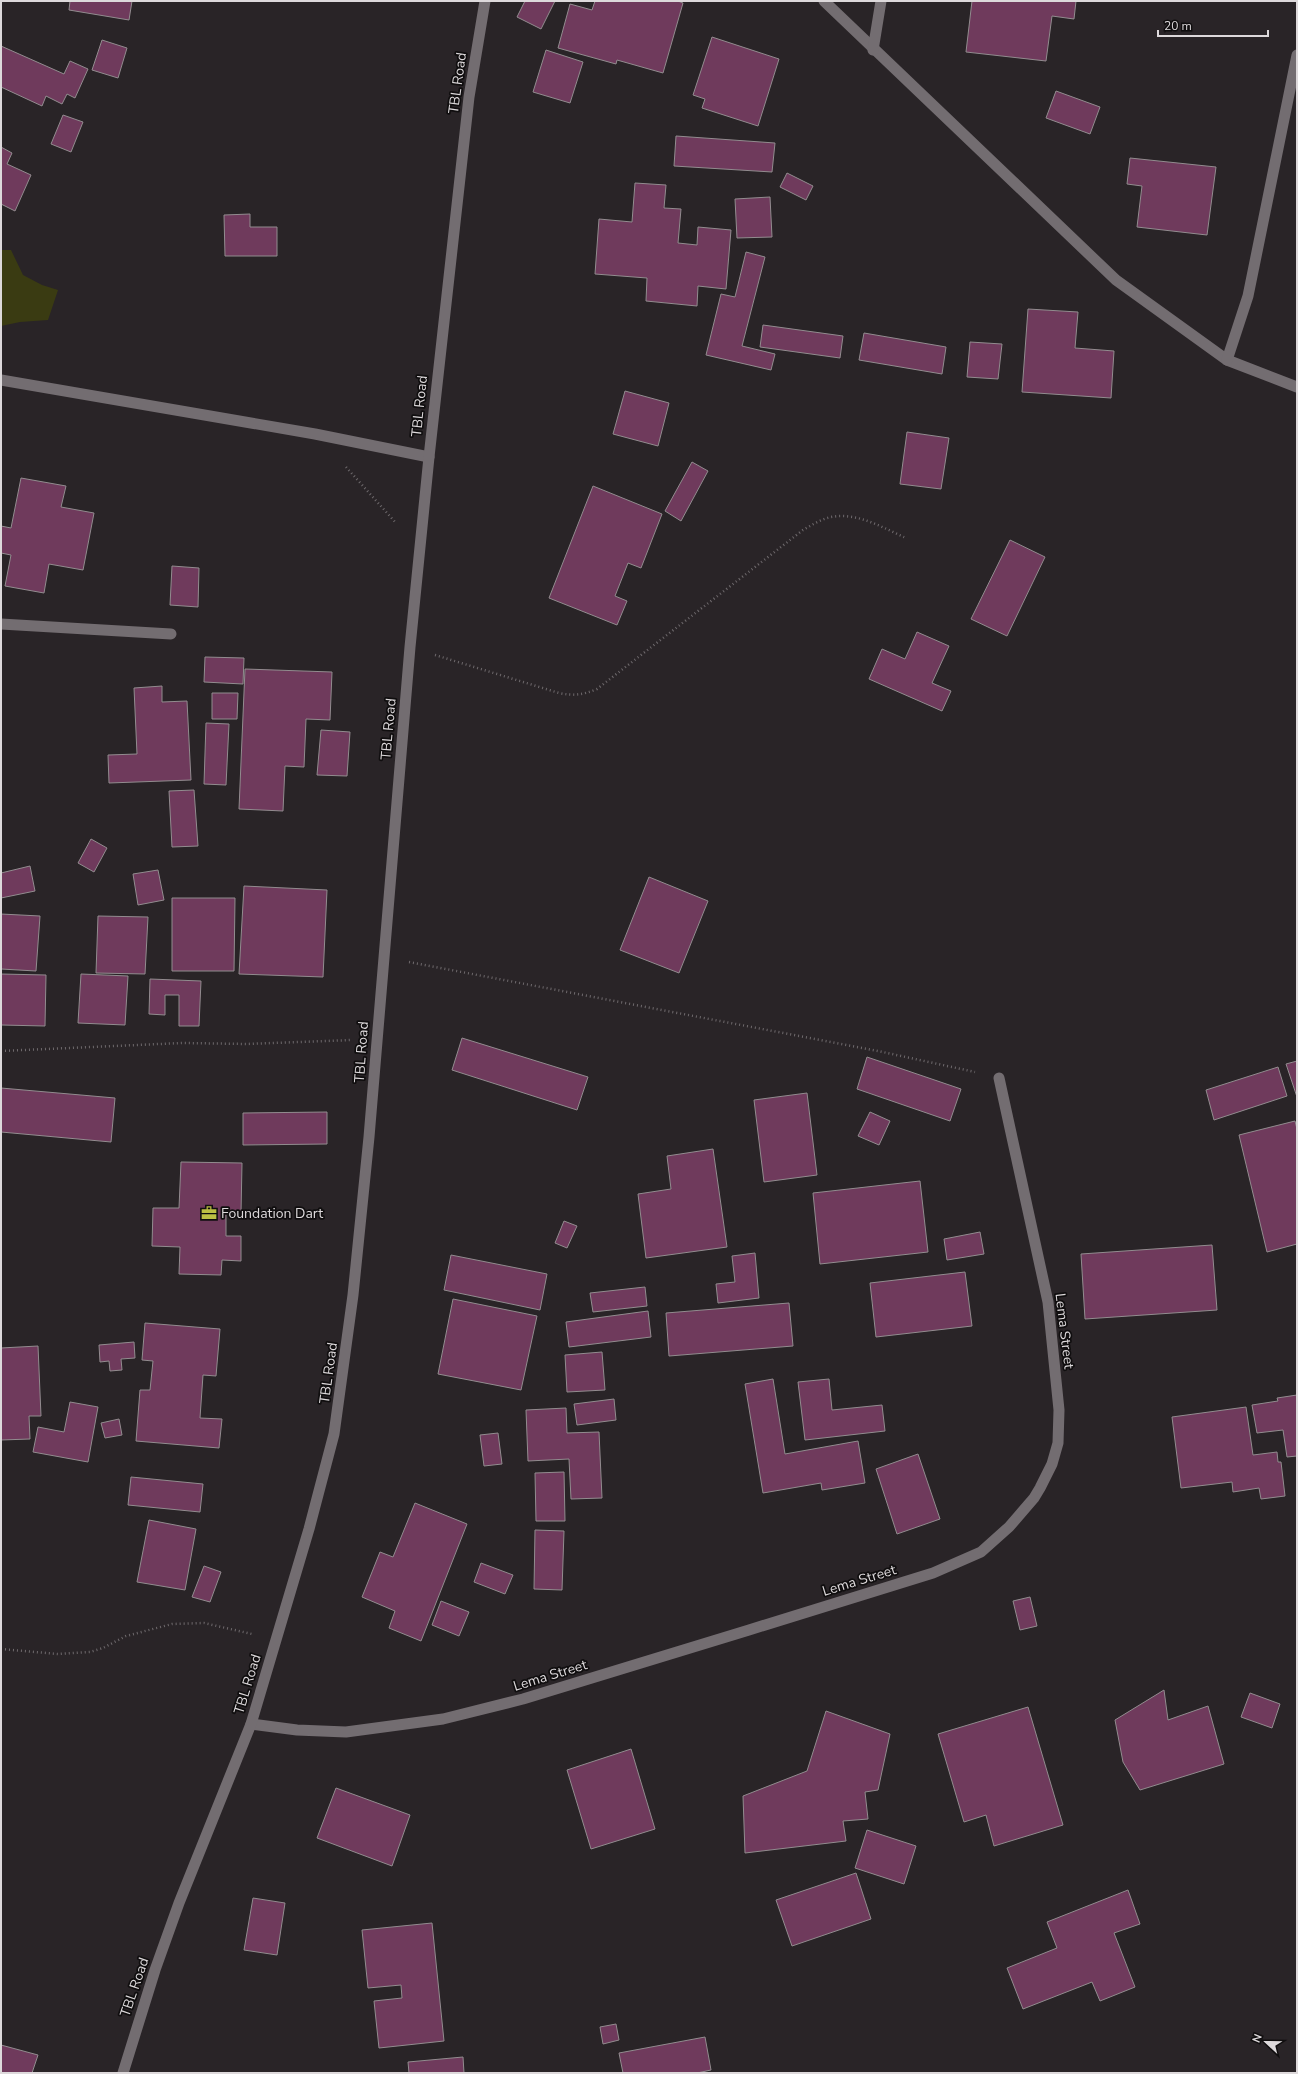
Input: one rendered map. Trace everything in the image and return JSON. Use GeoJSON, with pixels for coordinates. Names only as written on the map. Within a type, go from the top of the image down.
{"type":"FeatureCollection","features":[{"type":"Feature","properties":{"kind":"street","name":"TBL Road"},"geometry":{"type":"LineString","coordinates":[[123,2073],[152,1978],[179,1903],[251,1724],[309,1529],[334,1434],[353,1295],[369,1137],[383,957],[419,551],[469,97],[485,1]]}},
{"type":"Feature","properties":{"kind":"street"},"geometry":{"type":"LineString","coordinates":[[824,1],[873,50],[1116,280],[1228,360],[1297,387]]}},
{"type":"Feature","properties":{"kind":"street"},"geometry":{"type":"LineString","coordinates":[[873,50],[881,1]]}},
{"type":"Feature","properties":{"kind":"street"},"geometry":{"type":"LineString","coordinates":[[1228,360],[1248,296],[1297,55]]}},
{"type":"Feature","properties":{"kind":"street"},"geometry":{"type":"LineString","coordinates":[[1,380],[315,434],[429,457]]}},
{"type":"Feature","properties":{"kind":"street"},"geometry":{"type":"LineString","coordinates":[[1,624],[171,634]]}},
{"type":"Feature","properties":{"kind":"street","name":"Lema Street"},"geometry":{"type":"LineString","coordinates":[[251,1724],[346,1732],[443,1720],[523,1699],[757,1628],[933,1573],[981,1552],[1009,1527],[1034,1498],[1052,1464],[1058,1443],[1059,1410],[1048,1302],[999,1078]]}},
{"type":"Feature","properties":{"kind":"path"},"geometry":{"type":"LineString","coordinates":[[346,466],[382,505],[419,551]]}},
{"type":"Feature","properties":{"kind":"path"},"geometry":{"type":"LineString","coordinates":[[410,647],[559,693],[577,695],[586,694],[597,689],[803,530],[820,520],[831,517],[860,518],[906,538]]}},
{"type":"Feature","properties":{"kind":"path"},"geometry":{"type":"LineString","coordinates":[[383,957],[479,974],[878,1051],[999,1078]]}},
{"type":"Feature","properties":{"kind":"path"},"geometry":{"type":"LineString","coordinates":[[1,1051],[182,1043],[246,1044],[377,1039]]}},
{"type":"Feature","properties":{"kind":"path"},"geometry":{"type":"LineString","coordinates":[[1,1650],[58,1654],[90,1652],[103,1648],[126,1636],[172,1624],[196,1623],[204,1623],[276,1639]]}},
{"type":"Feature","properties":{"kind":"shaded area"},"geometry":{"type":"Polygon","coordinates":[[[1,250],[11,250],[23,275],[42,285],[58,290],[48,320],[20,322],[1,326],[1,250]]]}},
{"type":"Feature","properties":{"kind":"building"},"geometry":{"type":"Polygon","coordinates":[[[70,1],[132,1],[129,20],[69,10],[70,1]]]}},
{"type":"Feature","properties":{"kind":"building"},"geometry":{"type":"Polygon","coordinates":[[[525,1],[555,1],[541,29],[517,17],[525,1]]]}},
{"type":"Feature","properties":{"kind":"building"},"geometry":{"type":"Polygon","coordinates":[[[595,1],[678,1],[683,3],[663,73],[617,60],[616,64],[558,48],[570,4],[592,10],[595,1]]]}},
{"type":"Feature","properties":{"kind":"building"},"geometry":{"type":"Polygon","coordinates":[[[972,1],[1076,1],[1074,19],[1052,16],[1046,61],[966,52],[972,1]]]}},
{"type":"Feature","properties":{"kind":"building"},"geometry":{"type":"Polygon","coordinates":[[[712,37],[779,59],[758,126],[702,108],[705,99],[693,95],[712,37]]]}},
{"type":"Feature","properties":{"kind":"building"},"geometry":{"type":"Polygon","coordinates":[[[102,40],[127,48],[118,78],[92,70],[102,40]]]}},
{"type":"Feature","properties":{"kind":"building"},"geometry":{"type":"Polygon","coordinates":[[[1,46],[64,74],[70,61],[88,69],[75,98],[67,94],[62,104],[46,96],[42,106],[1,87],[1,46]]]}},
{"type":"Feature","properties":{"kind":"building"},"geometry":{"type":"Polygon","coordinates":[[[546,50],[583,62],[570,103],[533,92],[546,50]]]}},
{"type":"Feature","properties":{"kind":"building"},"geometry":{"type":"Polygon","coordinates":[[[1056,91],[1100,107],[1090,134],[1046,118],[1056,91]]]}},
{"type":"Feature","properties":{"kind":"building"},"geometry":{"type":"Polygon","coordinates":[[[63,115],[83,122],[71,152],[51,144],[63,115]]]}},
{"type":"Feature","properties":{"kind":"building"},"geometry":{"type":"Polygon","coordinates":[[[676,136],[775,143],[772,172],[674,166],[676,136]]]}},
{"type":"Feature","properties":{"kind":"building"},"geometry":{"type":"Polygon","coordinates":[[[1,147],[12,153],[7,164],[31,175],[15,211],[1,204],[1,147]]]}},
{"type":"Feature","properties":{"kind":"building"},"geometry":{"type":"Polygon","coordinates":[[[1130,158],[1216,167],[1207,235],[1137,227],[1142,186],[1127,184],[1130,158]]]}},
{"type":"Feature","properties":{"kind":"building"},"geometry":{"type":"Polygon","coordinates":[[[787,173],[813,186],[806,200],[780,187],[787,173]]]}},
{"type":"Feature","properties":{"kind":"building"},"geometry":{"type":"Polygon","coordinates":[[[635,183],[666,185],[664,208],[681,209],[678,243],[697,245],[698,227],[731,230],[726,289],[698,286],[697,306],[646,301],[647,278],[595,274],[599,219],[632,222],[635,183]]]}},
{"type":"Feature","properties":{"kind":"building"},"geometry":{"type":"Polygon","coordinates":[[[770,197],[772,237],[737,238],[735,199],[770,197]]]}},
{"type":"Feature","properties":{"kind":"building"},"geometry":{"type":"Polygon","coordinates":[[[250,214],[250,227],[277,227],[277,256],[225,256],[224,215],[250,214]]]}},
{"type":"Feature","properties":{"kind":"building"},"geometry":{"type":"Polygon","coordinates":[[[746,252],[765,257],[742,346],[775,354],[771,370],[706,355],[721,294],[735,297],[746,252]]]}},
{"type":"Feature","properties":{"kind":"building"},"geometry":{"type":"Polygon","coordinates":[[[1028,309],[1078,312],[1075,348],[1114,351],[1111,398],[1022,392],[1028,309]]]}},
{"type":"Feature","properties":{"kind":"building"},"geometry":{"type":"Polygon","coordinates":[[[763,325],[843,336],[840,358],[760,347],[763,325]]]}},
{"type":"Feature","properties":{"kind":"building"},"geometry":{"type":"Polygon","coordinates":[[[864,333],[946,347],[942,374],[859,360],[864,333]]]}},
{"type":"Feature","properties":{"kind":"building"},"geometry":{"type":"Polygon","coordinates":[[[970,342],[1002,344],[998,379],[967,377],[970,342]]]}},
{"type":"Feature","properties":{"kind":"building"},"geometry":{"type":"Polygon","coordinates":[[[625,391],[669,403],[658,446],[613,434],[625,391]]]}},
{"type":"Feature","properties":{"kind":"building"},"geometry":{"type":"Polygon","coordinates":[[[907,432],[949,438],[941,489],[900,484],[907,432]]]}},
{"type":"Feature","properties":{"kind":"building"},"geometry":{"type":"Polygon","coordinates":[[[692,462],[708,471],[681,521],[665,511],[692,462]]]}},
{"type":"Feature","properties":{"kind":"building"},"geometry":{"type":"Polygon","coordinates":[[[21,478],[66,486],[61,507],[94,513],[83,570],[49,564],[44,593],[5,586],[11,555],[1,553],[1,526],[11,528],[21,478]]]}},
{"type":"Feature","properties":{"kind":"building"},"geometry":{"type":"Polygon","coordinates":[[[593,486],[662,514],[641,568],[628,563],[615,596],[627,601],[617,625],[549,598],[593,486]]]}},
{"type":"Feature","properties":{"kind":"building"},"geometry":{"type":"Polygon","coordinates":[[[1010,540],[1045,557],[1007,636],[971,619],[1010,540]]]}},
{"type":"Feature","properties":{"kind":"building"},"geometry":{"type":"Polygon","coordinates":[[[172,566],[199,568],[198,607],[170,605],[172,566]]]}},
{"type":"Feature","properties":{"kind":"building"},"geometry":{"type":"Polygon","coordinates":[[[917,632],[949,646],[932,683],[951,691],[942,711],[869,679],[882,649],[905,659],[917,632]]]}},
{"type":"Feature","properties":{"kind":"building"},"geometry":{"type":"Polygon","coordinates":[[[205,657],[244,658],[243,684],[204,682],[205,657]]]}},
{"type":"Feature","properties":{"kind":"building"},"geometry":{"type":"Polygon","coordinates":[[[245,669],[332,672],[330,720],[306,719],[304,767],[285,766],[283,811],[239,809],[245,669]]]}},
{"type":"Feature","properties":{"kind":"building"},"geometry":{"type":"Polygon","coordinates":[[[162,686],[162,702],[187,701],[191,780],[109,783],[108,755],[137,754],[134,688],[162,686]]]}},
{"type":"Feature","properties":{"kind":"building"},"geometry":{"type":"Polygon","coordinates":[[[212,693],[238,693],[237,719],[212,719],[212,693]]]}},
{"type":"Feature","properties":{"kind":"building"},"geometry":{"type":"Polygon","coordinates":[[[206,723],[229,724],[226,785],[204,784],[206,723]]]}},
{"type":"Feature","properties":{"kind":"building"},"geometry":{"type":"Polygon","coordinates":[[[321,730],[350,732],[347,776],[317,775],[321,730]]]}},
{"type":"Feature","properties":{"kind":"building"},"geometry":{"type":"Polygon","coordinates":[[[194,790],[198,846],[172,847],[169,791],[194,790]]]}},
{"type":"Feature","properties":{"kind":"building"},"geometry":{"type":"Polygon","coordinates":[[[91,839],[107,848],[94,872],[78,863],[91,839]]]}},
{"type":"Feature","properties":{"kind":"building"},"geometry":{"type":"Polygon","coordinates":[[[30,866],[35,891],[1,898],[1,873],[30,866]]]}},
{"type":"Feature","properties":{"kind":"building"},"geometry":{"type":"Polygon","coordinates":[[[158,870],[164,900],[138,905],[133,874],[158,870]]]}},
{"type":"Feature","properties":{"kind":"building"},"geometry":{"type":"Polygon","coordinates":[[[649,877],[708,901],[679,973],[620,950],[649,877]]]}},
{"type":"Feature","properties":{"kind":"building"},"geometry":{"type":"Polygon","coordinates":[[[244,886],[327,890],[323,977],[239,974],[244,886]]]}},
{"type":"Feature","properties":{"kind":"building"},"geometry":{"type":"Polygon","coordinates":[[[172,898],[235,898],[234,971],[172,971],[172,898]]]}},
{"type":"Feature","properties":{"kind":"building"},"geometry":{"type":"Polygon","coordinates":[[[1,914],[40,916],[36,971],[1,969],[1,914]]]}},
{"type":"Feature","properties":{"kind":"building"},"geometry":{"type":"Polygon","coordinates":[[[98,916],[148,917],[145,974],[96,973],[98,916]]]}},
{"type":"Feature","properties":{"kind":"building"},"geometry":{"type":"Polygon","coordinates":[[[1,974],[46,975],[45,1026],[1,1025],[1,974]]]}},
{"type":"Feature","properties":{"kind":"building"},"geometry":{"type":"Polygon","coordinates":[[[81,974],[128,976],[125,1025],[78,1023],[81,974]]]}},
{"type":"Feature","properties":{"kind":"building"},"geometry":{"type":"Polygon","coordinates":[[[150,979],[201,981],[199,1026],[179,1026],[179,995],[165,995],[165,1015],[149,1014],[150,979]]]}},
{"type":"Feature","properties":{"kind":"building"},"geometry":{"type":"Polygon","coordinates":[[[462,1038],[588,1077],[577,1110],[452,1070],[462,1038]]]}},
{"type":"Feature","properties":{"kind":"building"},"geometry":{"type":"Polygon","coordinates":[[[867,1057],[961,1089],[950,1121],[857,1089],[867,1057]]]}},
{"type":"Feature","properties":{"kind":"building"},"geometry":{"type":"Polygon","coordinates":[[[1297,1061],[1297,1097],[1286,1064],[1297,1061]]]}},
{"type":"Feature","properties":{"kind":"building"},"geometry":{"type":"Polygon","coordinates":[[[1278,1067],[1287,1096],[1214,1120],[1206,1090],[1278,1067]]]}},
{"type":"Feature","properties":{"kind":"building"},"geometry":{"type":"Polygon","coordinates":[[[1,1088],[115,1098],[111,1142],[1,1132],[1,1088]]]}},
{"type":"Feature","properties":{"kind":"building"},"geometry":{"type":"Polygon","coordinates":[[[807,1093],[817,1175],[764,1182],[754,1100],[807,1093]]]}},
{"type":"Feature","properties":{"kind":"building"},"geometry":{"type":"Polygon","coordinates":[[[327,1112],[327,1144],[243,1145],[243,1113],[327,1112]]]}},
{"type":"Feature","properties":{"kind":"building"},"geometry":{"type":"Polygon","coordinates":[[[870,1112],[890,1121],[879,1145],[858,1136],[870,1112]]]}},
{"type":"Feature","properties":{"kind":"building"},"geometry":{"type":"Polygon","coordinates":[[[1295,1121],[1297,1129],[1297,1244],[1267,1252],[1239,1135],[1295,1121]]]}},
{"type":"Feature","properties":{"kind":"building"},"geometry":{"type":"Polygon","coordinates":[[[713,1149],[727,1247],[646,1258],[638,1194],[671,1189],[667,1156],[713,1149]]]}},
{"type":"Feature","properties":{"kind":"building"},"geometry":{"type":"Polygon","coordinates":[[[181,1162],[242,1163],[241,1213],[226,1213],[226,1236],[241,1236],[241,1261],[222,1260],[221,1275],[179,1274],[180,1247],[152,1246],[153,1208],[179,1208],[181,1162]]]}},
{"type":"Feature","properties":{"kind":"building"},"geometry":{"type":"Polygon","coordinates":[[[920,1181],[928,1252],[820,1264],[813,1193],[920,1181]]]}},
{"type":"Feature","properties":{"kind":"building"},"geometry":{"type":"Polygon","coordinates":[[[564,1221],[577,1226],[567,1248],[555,1243],[564,1221]]]}},
{"type":"Feature","properties":{"kind":"building"},"geometry":{"type":"Polygon","coordinates":[[[980,1232],[984,1254],[947,1260],[944,1239],[980,1232]]]}},
{"type":"Feature","properties":{"kind":"building"},"geometry":{"type":"Polygon","coordinates":[[[1212,1245],[1217,1310],[1085,1319],[1081,1254],[1212,1245]]]}},
{"type":"Feature","properties":{"kind":"building"},"geometry":{"type":"Polygon","coordinates":[[[755,1253],[759,1298],[718,1303],[716,1284],[735,1282],[732,1256],[755,1253]]]}},
{"type":"Feature","properties":{"kind":"building"},"geometry":{"type":"Polygon","coordinates":[[[451,1255],[547,1274],[540,1310],[444,1290],[451,1255]]]}},
{"type":"Feature","properties":{"kind":"building"},"geometry":{"type":"Polygon","coordinates":[[[965,1272],[972,1326],[876,1337],[870,1283],[965,1272]]]}},
{"type":"Feature","properties":{"kind":"building"},"geometry":{"type":"Polygon","coordinates":[[[645,1287],[647,1306],[593,1312],[590,1293],[645,1287]]]}},
{"type":"Feature","properties":{"kind":"building"},"geometry":{"type":"Polygon","coordinates":[[[453,1299],[537,1316],[521,1390],[438,1374],[453,1299]]]}},
{"type":"Feature","properties":{"kind":"building"},"geometry":{"type":"Polygon","coordinates":[[[789,1303],[793,1346],[669,1356],[666,1313],[789,1303]]]}},
{"type":"Feature","properties":{"kind":"building"},"geometry":{"type":"Polygon","coordinates":[[[648,1311],[651,1337],[569,1347],[566,1322],[648,1311]]]}},
{"type":"Feature","properties":{"kind":"building"},"geometry":{"type":"Polygon","coordinates":[[[145,1323],[220,1329],[216,1376],[203,1375],[200,1418],[222,1419],[219,1448],[136,1441],[140,1390],[150,1390],[153,1361],[142,1360],[145,1323]]]}},
{"type":"Feature","properties":{"kind":"building"},"geometry":{"type":"Polygon","coordinates":[[[134,1342],[135,1358],[121,1359],[122,1370],[110,1371],[109,1361],[100,1362],[99,1345],[134,1342]]]}},
{"type":"Feature","properties":{"kind":"building"},"geometry":{"type":"Polygon","coordinates":[[[38,1346],[41,1416],[29,1416],[30,1439],[1,1440],[1,1348],[38,1346]]]}},
{"type":"Feature","properties":{"kind":"building"},"geometry":{"type":"Polygon","coordinates":[[[602,1352],[605,1390],[567,1392],[565,1355],[602,1352]]]}},
{"type":"Feature","properties":{"kind":"building"},"geometry":{"type":"Polygon","coordinates":[[[773,1379],[785,1454],[858,1441],[865,1483],[822,1490],[821,1483],[763,1493],[745,1384],[773,1379]]]}},
{"type":"Feature","properties":{"kind":"building"},"geometry":{"type":"Polygon","coordinates":[[[829,1379],[832,1410],[882,1405],[885,1431],[805,1440],[798,1382],[829,1379]]]}},
{"type":"Feature","properties":{"kind":"building"},"geometry":{"type":"Polygon","coordinates":[[[1297,1395],[1297,1456],[1287,1457],[1283,1430],[1257,1433],[1252,1405],[1278,1401],[1277,1398],[1297,1395]]]}},
{"type":"Feature","properties":{"kind":"building"},"geometry":{"type":"Polygon","coordinates":[[[614,1399],[616,1420],[577,1425],[574,1404],[614,1399]]]}},
{"type":"Feature","properties":{"kind":"building"},"geometry":{"type":"Polygon","coordinates":[[[70,1402],[98,1407],[88,1462],[33,1452],[38,1427],[64,1432],[70,1402]]]}},
{"type":"Feature","properties":{"kind":"building"},"geometry":{"type":"Polygon","coordinates":[[[1246,1407],[1253,1455],[1277,1452],[1278,1462],[1281,1462],[1285,1496],[1261,1499],[1259,1488],[1233,1492],[1232,1482],[1181,1488],[1172,1417],[1246,1407]]]}},
{"type":"Feature","properties":{"kind":"building"},"geometry":{"type":"Polygon","coordinates":[[[566,1408],[567,1433],[599,1432],[602,1498],[571,1499],[569,1459],[528,1461],[526,1410],[566,1408]]]}},
{"type":"Feature","properties":{"kind":"building"},"geometry":{"type":"Polygon","coordinates":[[[119,1419],[122,1435],[105,1438],[101,1423],[119,1419]]]}},
{"type":"Feature","properties":{"kind":"building"},"geometry":{"type":"Polygon","coordinates":[[[498,1433],[502,1464],[484,1466],[480,1435],[498,1433]]]}},
{"type":"Feature","properties":{"kind":"building"},"geometry":{"type":"Polygon","coordinates":[[[918,1454],[940,1519],[897,1534],[876,1469],[918,1454]]]}},
{"type":"Feature","properties":{"kind":"building"},"geometry":{"type":"Polygon","coordinates":[[[564,1472],[565,1521],[536,1521],[535,1473],[564,1472]]]}},
{"type":"Feature","properties":{"kind":"building"},"geometry":{"type":"Polygon","coordinates":[[[131,1477],[203,1484],[200,1512],[128,1505],[131,1477]]]}},
{"type":"Feature","properties":{"kind":"building"},"geometry":{"type":"Polygon","coordinates":[[[415,1503],[467,1524],[421,1641],[389,1628],[395,1611],[362,1597],[380,1552],[393,1557],[415,1503]]]}},
{"type":"Feature","properties":{"kind":"building"},"geometry":{"type":"Polygon","coordinates":[[[149,1520],[196,1529],[185,1590],[137,1582],[149,1520]]]}},
{"type":"Feature","properties":{"kind":"building"},"geometry":{"type":"Polygon","coordinates":[[[535,1530],[564,1531],[562,1590],[534,1589],[535,1530]]]}},
{"type":"Feature","properties":{"kind":"building"},"geometry":{"type":"Polygon","coordinates":[[[481,1563],[513,1575],[505,1594],[474,1582],[481,1563]]]}},
{"type":"Feature","properties":{"kind":"building"},"geometry":{"type":"Polygon","coordinates":[[[204,1566],[221,1572],[210,1602],[192,1597],[204,1566]]]}},
{"type":"Feature","properties":{"kind":"building"},"geometry":{"type":"Polygon","coordinates":[[[1030,1597],[1037,1626],[1020,1630],[1013,1601],[1030,1597]]]}},
{"type":"Feature","properties":{"kind":"building"},"geometry":{"type":"Polygon","coordinates":[[[441,1601],[469,1612],[459,1636],[432,1625],[441,1601]]]}},
{"type":"Feature","properties":{"kind":"building"},"geometry":{"type":"Polygon","coordinates":[[[1164,1690],[1168,1720],[1208,1706],[1224,1764],[1140,1790],[1123,1762],[1115,1720],[1164,1690]]]}},
{"type":"Feature","properties":{"kind":"building"},"geometry":{"type":"Polygon","coordinates":[[[1250,1693],[1280,1704],[1272,1728],[1241,1717],[1250,1693]]]}},
{"type":"Feature","properties":{"kind":"building"},"geometry":{"type":"Polygon","coordinates":[[[1028,1707],[1063,1825],[994,1846],[986,1815],[964,1822],[938,1734],[1028,1707]]]}},
{"type":"Feature","properties":{"kind":"building"},"geometry":{"type":"Polygon","coordinates":[[[826,1711],[890,1734],[878,1790],[865,1792],[868,1819],[843,1821],[846,1841],[745,1853],[743,1796],[807,1771],[826,1711]]]}},
{"type":"Feature","properties":{"kind":"building"},"geometry":{"type":"Polygon","coordinates":[[[631,1749],[655,1829],[591,1849],[567,1770],[631,1749]]]}},
{"type":"Feature","properties":{"kind":"building"},"geometry":{"type":"Polygon","coordinates":[[[336,1788],[410,1815],[392,1866],[317,1838],[336,1788]]]}},
{"type":"Feature","properties":{"kind":"building"},"geometry":{"type":"Polygon","coordinates":[[[867,1830],[916,1846],[904,1884],[855,1868],[867,1830]]]}},
{"type":"Feature","properties":{"kind":"building"},"geometry":{"type":"Polygon","coordinates":[[[856,1873],[871,1919],[792,1946],[776,1900],[856,1873]]]}},
{"type":"Feature","properties":{"kind":"building"},"geometry":{"type":"Polygon","coordinates":[[[1128,1890],[1140,1924],[1114,1933],[1135,1987],[1100,2001],[1092,1982],[1023,2009],[1007,1968],[1057,1948],[1047,1922],[1128,1890]]]}},
{"type":"Feature","properties":{"kind":"building"},"geometry":{"type":"Polygon","coordinates":[[[253,1898],[285,1903],[277,1955],[244,1950],[253,1898]]]}},
{"type":"Feature","properties":{"kind":"building"},"geometry":{"type":"Polygon","coordinates":[[[432,1923],[444,2041],[379,2048],[374,2001],[402,1998],[401,1985],[368,1988],[362,1930],[432,1923]]]}},
{"type":"Feature","properties":{"kind":"building"},"geometry":{"type":"Polygon","coordinates":[[[616,2024],[619,2040],[603,2044],[600,2027],[616,2024]]]}},
{"type":"Feature","properties":{"kind":"building"},"geometry":{"type":"Polygon","coordinates":[[[705,2037],[711,2070],[697,2073],[623,2073],[619,2053],[705,2037]]]}},
{"type":"Feature","properties":{"kind":"building"},"geometry":{"type":"Polygon","coordinates":[[[1,2045],[38,2055],[32,2073],[1,2073],[1,2045]]]}},
{"type":"Feature","properties":{"kind":"building"},"geometry":{"type":"Polygon","coordinates":[[[463,2057],[464,2073],[409,2073],[408,2062],[463,2057]]]}},
{"type":"Feature","properties":{"kind":"place","name":"Foundation Dart"},"geometry":{"type":"Point","coordinates":[209,1213]}}]}
